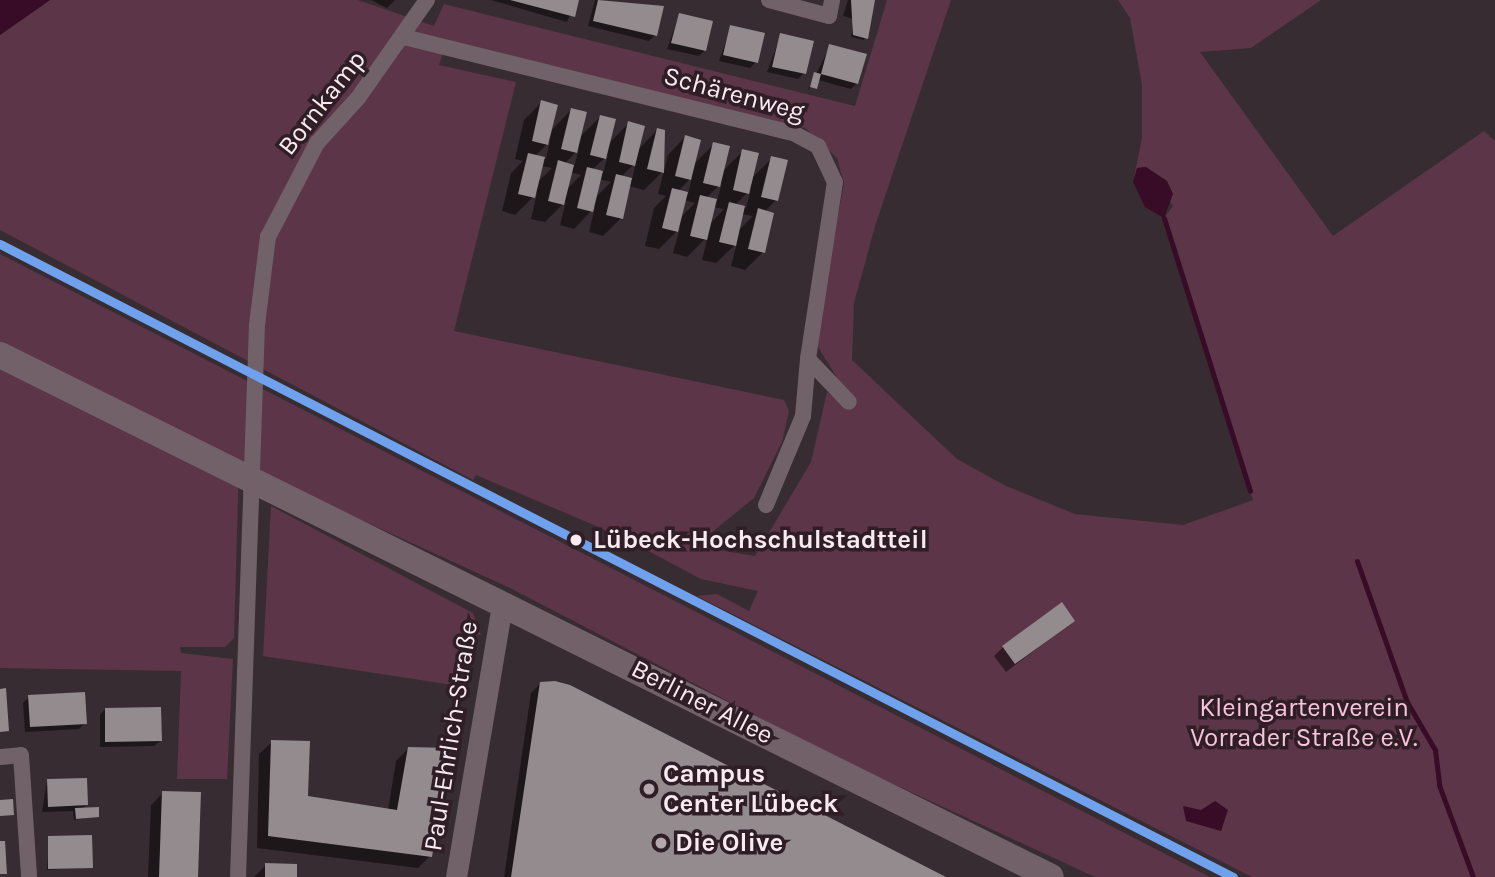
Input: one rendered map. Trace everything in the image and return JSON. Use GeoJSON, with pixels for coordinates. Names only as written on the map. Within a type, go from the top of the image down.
{"type":"FeatureCollection","features":[{"type":"Feature","properties":{"kind":"main road","name":"Berliner Allee"},"geometry":{"type":"LineString","coordinates":[[0,355],[1038,874]]}},
{"type":"Feature","properties":{"kind":"street","name":"Bornkamp"},"geometry":{"type":"LineString","coordinates":[[238,877],[253,551],[257,325],[268,237],[294,179],[404,37],[427,0]]}},
{"type":"Feature","properties":{"kind":"street"},"geometry":{"type":"LineString","coordinates":[[769,0],[829,16],[832,0]]}},
{"type":"Feature","properties":{"kind":"street","name":"Schärenweg"},"geometry":{"type":"LineString","coordinates":[[404,37],[795,134],[818,146],[835,181],[808,359],[803,416],[766,505]]}},
{"type":"Feature","properties":{"kind":"street"},"geometry":{"type":"LineString","coordinates":[[808,359],[849,402]]}},
{"type":"Feature","properties":{"kind":"street","name":"Paul-Ehrlich-Straße"},"geometry":{"type":"LineString","coordinates":[[456,877],[502,605]]}},
{"type":"Feature","properties":{"kind":"street"},"geometry":{"type":"LineString","coordinates":[[0,757],[22,755],[29,877]]}},
{"type":"Feature","properties":{"kind":"green space","name":"Kleingartenverein Vorrader Straße e.V."},"geometry":{"type":"Polygon","coordinates":[[[50,0],[358,0],[434,26],[444,4],[855,106],[887,0],[951,0],[876,223],[854,303],[852,360],[957,459],[1006,486],[1075,514],[1183,525],[1253,500],[1164,218],[1173,206],[1146,167],[1137,168],[1133,182],[1142,138],[1142,85],[1130,18],[1118,0],[1321,0],[1251,48],[1200,52],[1333,236],[1484,131],[1495,141],[1495,877],[1252,877],[697,596],[717,594],[749,611],[758,591],[701,579],[622,537],[476,475],[473,480],[0,230],[0,35],[50,0]],[[447,41],[439,65],[516,82],[454,331],[784,400],[789,411],[782,442],[754,498],[695,546],[755,556],[811,462],[827,392],[843,404],[847,394],[815,342],[844,183],[837,158],[805,128],[447,41]]]}},
{"type":"Feature","properties":{"kind":"green space"},"geometry":{"type":"Polygon","coordinates":[[[0,254],[1210,877],[1095,877],[837,758],[510,588],[239,464],[234,638],[225,647],[180,647],[181,653],[233,659],[227,779],[177,779],[181,671],[0,668],[0,254]]]}},
{"type":"Feature","properties":{"kind":"green space"},"geometry":{"type":"Polygon","coordinates":[[[271,506],[473,613],[481,635],[473,635],[466,687],[263,656],[271,506]]]}},
{"type":"Feature","properties":{"kind":"shaded area"},"geometry":{"type":"Polygon","coordinates":[[[0,0],[50,0],[0,35],[0,0]]]}},
{"type":"Feature","properties":{"kind":"shaded area"},"geometry":{"type":"Polygon","coordinates":[[[1146,167],[1167,181],[1173,194],[1164,218],[1145,207],[1133,182],[1137,168],[1146,167]]]}},
{"type":"Feature","properties":{"kind":"shaded area"},"geometry":{"type":"Polygon","coordinates":[[[1215,801],[1228,810],[1221,831],[1186,821],[1183,806],[1201,810],[1215,801]]]}},
{"type":"Feature","properties":{"kind":"building"},"geometry":{"type":"Polygon","coordinates":[[[510,0],[579,0],[575,17],[510,0]]]}},
{"type":"Feature","properties":{"kind":"building"},"geometry":{"type":"Polygon","coordinates":[[[598,0],[664,6],[657,36],[593,21],[598,0]]]}},
{"type":"Feature","properties":{"kind":"building"},"geometry":{"type":"Polygon","coordinates":[[[851,0],[875,0],[868,39],[853,35],[851,0]]]}},
{"type":"Feature","properties":{"kind":"building"},"geometry":{"type":"Polygon","coordinates":[[[679,13],[713,21],[706,51],[671,43],[679,13]]]}},
{"type":"Feature","properties":{"kind":"building"},"geometry":{"type":"Polygon","coordinates":[[[730,25],[765,33],[758,63],[723,55],[730,25]]]}},
{"type":"Feature","properties":{"kind":"building"},"geometry":{"type":"Polygon","coordinates":[[[780,33],[814,41],[806,74],[772,67],[780,33]]]}},
{"type":"Feature","properties":{"kind":"building"},"geometry":{"type":"Polygon","coordinates":[[[829,44],[867,54],[858,84],[821,74],[829,44]]]}},
{"type":"Feature","properties":{"kind":"building"},"geometry":{"type":"Polygon","coordinates":[[[814,72],[821,74],[817,89],[810,87],[814,72]]]}},
{"type":"Feature","properties":{"kind":"building"},"geometry":{"type":"Polygon","coordinates":[[[541,100],[558,105],[548,145],[532,141],[541,100]]]}},
{"type":"Feature","properties":{"kind":"building"},"geometry":{"type":"Polygon","coordinates":[[[571,108],[587,112],[577,153],[561,149],[571,108]]]}},
{"type":"Feature","properties":{"kind":"building"},"geometry":{"type":"Polygon","coordinates":[[[600,115],[616,119],[606,159],[590,155],[600,115]]]}},
{"type":"Feature","properties":{"kind":"building"},"geometry":{"type":"Polygon","coordinates":[[[628,121],[645,126],[635,166],[619,162],[628,121]]]}},
{"type":"Feature","properties":{"kind":"building"},"geometry":{"type":"Polygon","coordinates":[[[657,128],[665,130],[664,173],[647,169],[657,128]]]}},
{"type":"Feature","properties":{"kind":"building"},"geometry":{"type":"Polygon","coordinates":[[[685,135],[701,140],[691,180],[675,176],[685,135]]]}},
{"type":"Feature","properties":{"kind":"building"},"geometry":{"type":"Polygon","coordinates":[[[713,142],[730,146],[720,187],[703,183],[713,142]]]}},
{"type":"Feature","properties":{"kind":"building"},"geometry":{"type":"Polygon","coordinates":[[[742,149],[759,153],[749,194],[733,190],[742,149]]]}},
{"type":"Feature","properties":{"kind":"building"},"geometry":{"type":"Polygon","coordinates":[[[528,153],[545,157],[535,198],[518,194],[528,153]]]}},
{"type":"Feature","properties":{"kind":"building"},"geometry":{"type":"Polygon","coordinates":[[[771,156],[788,160],[778,201],[761,197],[771,156]]]}},
{"type":"Feature","properties":{"kind":"building"},"geometry":{"type":"Polygon","coordinates":[[[558,160],[574,165],[564,205],[548,201],[558,160]]]}},
{"type":"Feature","properties":{"kind":"building"},"geometry":{"type":"Polygon","coordinates":[[[587,167],[603,171],[593,212],[577,208],[587,167]]]}},
{"type":"Feature","properties":{"kind":"building"},"geometry":{"type":"Polygon","coordinates":[[[616,174],[632,178],[623,219],[606,215],[616,174]]]}},
{"type":"Feature","properties":{"kind":"building"},"geometry":{"type":"Polygon","coordinates":[[[672,188],[688,192],[678,232],[662,228],[672,188]]]}},
{"type":"Feature","properties":{"kind":"building"},"geometry":{"type":"Polygon","coordinates":[[[700,195],[717,199],[707,240],[690,236],[700,195]]]}},
{"type":"Feature","properties":{"kind":"building"},"geometry":{"type":"Polygon","coordinates":[[[729,202],[745,206],[736,246],[719,242],[729,202]]]}},
{"type":"Feature","properties":{"kind":"building"},"geometry":{"type":"Polygon","coordinates":[[[758,208],[774,213],[765,253],[748,249],[758,208]]]}},
{"type":"Feature","properties":{"kind":"building"},"geometry":{"type":"Polygon","coordinates":[[[1062,602],[1075,621],[1015,664],[1002,646],[1062,602]]]}},
{"type":"Feature","properties":{"kind":"building","name":"Campus Center Lübeck"},"geometry":{"type":"Polygon","coordinates":[[[555,681],[570,685],[946,877],[511,877],[540,682],[555,681]]]}},
{"type":"Feature","properties":{"kind":"building"},"geometry":{"type":"Polygon","coordinates":[[[6,688],[9,731],[0,732],[0,689],[6,688]]]}},
{"type":"Feature","properties":{"kind":"building"},"geometry":{"type":"Polygon","coordinates":[[[85,692],[87,724],[30,727],[28,695],[85,692]]]}},
{"type":"Feature","properties":{"kind":"building"},"geometry":{"type":"Polygon","coordinates":[[[161,707],[162,741],[105,742],[105,708],[161,707]]]}},
{"type":"Feature","properties":{"kind":"building"},"geometry":{"type":"Polygon","coordinates":[[[271,740],[310,741],[308,796],[397,810],[408,747],[450,748],[432,857],[268,836],[271,740]]]}},
{"type":"Feature","properties":{"kind":"building"},"geometry":{"type":"Polygon","coordinates":[[[87,778],[88,805],[48,807],[47,779],[87,778]]]}},
{"type":"Feature","properties":{"kind":"building"},"geometry":{"type":"Polygon","coordinates":[[[162,791],[201,792],[198,877],[159,877],[162,791]]]}},
{"type":"Feature","properties":{"kind":"building"},"geometry":{"type":"Polygon","coordinates":[[[13,799],[14,815],[0,816],[0,800],[13,799]]]}},
{"type":"Feature","properties":{"kind":"building"},"geometry":{"type":"Polygon","coordinates":[[[99,807],[99,817],[76,819],[75,808],[99,807]]]}},
{"type":"Feature","properties":{"kind":"building"},"geometry":{"type":"Polygon","coordinates":[[[92,835],[93,868],[48,869],[48,836],[92,835]]]}},
{"type":"Feature","properties":{"kind":"building"},"geometry":{"type":"Polygon","coordinates":[[[0,841],[5,841],[7,874],[0,874],[0,841]]]}},
{"type":"Feature","properties":{"kind":"building"},"geometry":{"type":"Polygon","coordinates":[[[265,863],[297,864],[297,877],[265,877],[265,863]]]}},
{"type":"Feature","properties":{"kind":"waterway"},"geometry":{"type":"LineString","coordinates":[[1164,218],[1250,491]]}},
{"type":"Feature","properties":{"kind":"waterway"},"geometry":{"type":"LineString","coordinates":[[1357,561],[1407,702],[1435,750],[1439,785],[1473,877]]}},
{"type":"Feature","properties":{"kind":"transit line"},"geometry":{"type":"LineString","coordinates":[[0,244],[1233,877]]}},
{"type":"Feature","properties":{"kind":"place","name":"Lübeck-Hochschulstadtteil"},"geometry":{"type":"Point","coordinates":[576,540]}},
{"type":"Feature","properties":{"kind":"place","name":"Campus Center Lübeck"},"geometry":{"type":"Point","coordinates":[649,789]}},
{"type":"Feature","properties":{"kind":"place","name":"Die Olive"},"geometry":{"type":"Point","coordinates":[661,843]}}]}
